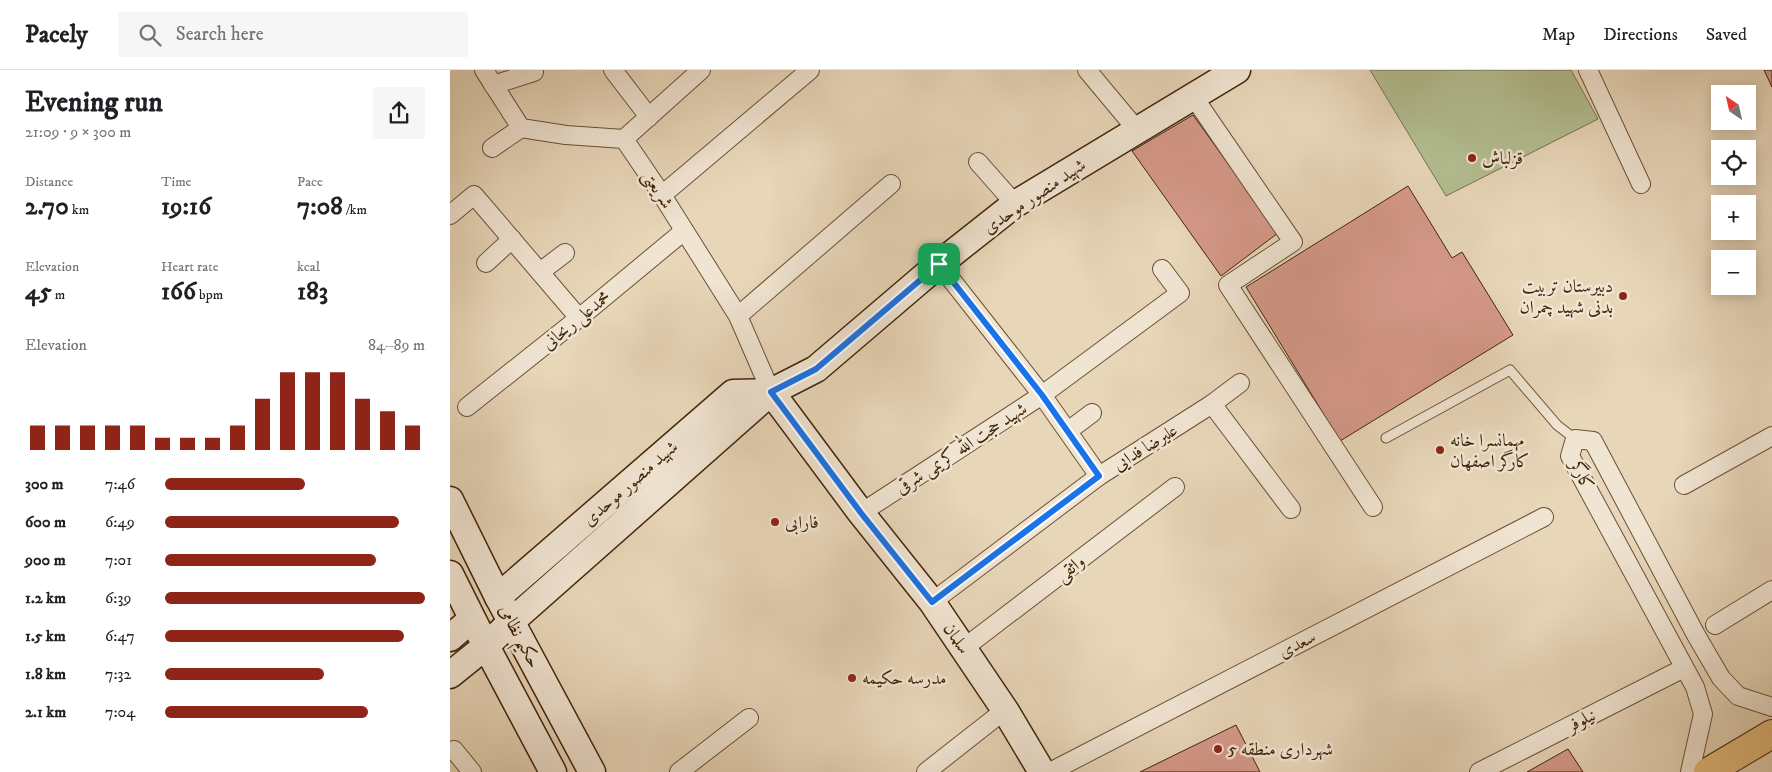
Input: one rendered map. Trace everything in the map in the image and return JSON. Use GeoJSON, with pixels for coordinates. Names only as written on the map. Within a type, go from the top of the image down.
{"type":"FeatureCollection","features":[{"type":"Feature","properties":{"kind":"main road"},"geometry":{"type":"LineString","coordinates":[[1708,772],[1772,734]]}},
{"type":"Feature","properties":{"kind":"street"},"geometry":{"type":"LineString","coordinates":[[613,70],[648,117]]}},
{"type":"Feature","properties":{"kind":"street"},"geometry":{"type":"LineString","coordinates":[[492,148],[521,128],[566,135],[624,139],[701,70]]}},
{"type":"Feature","properties":{"kind":"street"},"geometry":{"type":"LineString","coordinates":[[662,195],[810,70]]}},
{"type":"Feature","properties":{"kind":"street"},"geometry":{"type":"LineString","coordinates":[[1087,70],[1137,130]]}},
{"type":"Feature","properties":{"kind":"street"},"geometry":{"type":"LineString","coordinates":[[1588,70],[1642,184]]}},
{"type":"Feature","properties":{"kind":"street","name":"شهید منصور موحدی"},"geometry":{"type":"LineString","coordinates":[[450,675],[486,646],[771,392],[816,369],[939,264],[1015,204],[1233,71]]}},
{"type":"Feature","properties":{"kind":"street"},"geometry":{"type":"LineString","coordinates":[[521,128],[488,77],[534,72]]}},
{"type":"Feature","properties":{"kind":"street"},"geometry":{"type":"LineString","coordinates":[[1193,96],[1293,242],[1228,285],[1373,507]]}},
{"type":"Feature","properties":{"kind":"street","name":"شریعتی"},"geometry":{"type":"LineString","coordinates":[[624,139],[662,195],[738,316],[771,392]]}},
{"type":"Feature","properties":{"kind":"street"},"geometry":{"type":"LineString","coordinates":[[978,162],[1015,204]]}},
{"type":"Feature","properties":{"kind":"street"},"geometry":{"type":"LineString","coordinates":[[738,316],[891,184]]}},
{"type":"Feature","properties":{"kind":"street"},"geometry":{"type":"LineString","coordinates":[[450,215],[474,195],[579,318]]}},
{"type":"Feature","properties":{"kind":"street","name":"محمدعلی ریحانی"},"geometry":{"type":"LineString","coordinates":[[467,407],[684,231]]}},
{"type":"Feature","properties":{"kind":"street"},"geometry":{"type":"LineString","coordinates":[[486,263],[512,239]]}},
{"type":"Feature","properties":{"kind":"street"},"geometry":{"type":"LineString","coordinates":[[540,272],[565,253]]}},
{"type":"Feature","properties":{"kind":"street"},"geometry":{"type":"LineString","coordinates":[[939,264],[1042,395],[1099,476]]}},
{"type":"Feature","properties":{"kind":"street","name":"شهید حجت الله کریمی شرقی"},"geometry":{"type":"LineString","coordinates":[[861,513],[1042,395],[1180,293],[1162,269]]}},
{"type":"Feature","properties":{"kind":"street","name":"علیرضا فدایی"},"geometry":{"type":"LineString","coordinates":[[932,602],[1099,476],[1212,404],[1240,383]]}},
{"type":"Feature","properties":{"kind":"street","name":"شهید منصور موحدی"},"geometry":{"type":"LineString","coordinates":[[498,597],[733,393],[771,392]]}},
{"type":"Feature","properties":{"kind":"street","name":"سلمان"},"geometry":{"type":"LineString","coordinates":[[771,392],[861,513],[932,602],[1005,710],[1042,772]]}},
{"type":"Feature","properties":{"kind":"street"},"geometry":{"type":"LineString","coordinates":[[1212,404],[1290,509]]}},
{"type":"Feature","properties":{"kind":"street"},"geometry":{"type":"LineString","coordinates":[[1068,431],[1092,413]]}},
{"type":"Feature","properties":{"kind":"street"},"geometry":{"type":"LineString","coordinates":[[1684,486],[1772,436]]}},
{"type":"Feature","properties":{"kind":"street","name":"کارگر"},"geometry":{"type":"LineString","coordinates":[[1690,772],[1703,714],[1695,687],[1570,456],[1575,439],[1593,441],[1696,635],[1721,678],[1738,696],[1772,707]]}},
{"type":"Feature","properties":{"kind":"street","name":"واثقی"},"geometry":{"type":"LineString","coordinates":[[964,648],[1175,487]]}},
{"type":"Feature","properties":{"kind":"street","name":"حکیم نظامی"},"geometry":{"type":"LineString","coordinates":[[450,500],[498,597],[592,772]]}},
{"type":"Feature","properties":{"kind":"street","name":"سعدی"},"geometry":{"type":"LineString","coordinates":[[1050,772],[1544,517]]}},
{"type":"Feature","properties":{"kind":"street","name":"حکیم نظامی"},"geometry":{"type":"LineString","coordinates":[[450,574],[553,772]]}},
{"type":"Feature","properties":{"kind":"street"},"geometry":{"type":"LineString","coordinates":[[1715,625],[1772,590]]}},
{"type":"Feature","properties":{"kind":"street"},"geometry":{"type":"LineString","coordinates":[[450,638],[472,619]]}},
{"type":"Feature","properties":{"kind":"street","name":"نیلوفر"},"geometry":{"type":"LineString","coordinates":[[1479,772],[1684,668]]}},
{"type":"Feature","properties":{"kind":"street"},"geometry":{"type":"LineString","coordinates":[[926,772],[1005,710]]}},
{"type":"Feature","properties":{"kind":"street"},"geometry":{"type":"LineString","coordinates":[[680,772],[749,718]]}},
{"type":"Feature","properties":{"kind":"street"},"geometry":{"type":"LineString","coordinates":[[454,750],[472,772]]}},
{"type":"Feature","properties":{"kind":"lane"},"geometry":{"type":"LineString","coordinates":[[1386,438],[1510,370],[1556,426],[1575,439]]}},
{"type":"Feature","properties":{"kind":"green space","name":"قزلباش"},"geometry":{"type":"Polygon","coordinates":[[[1370,70],[1571,70],[1598,119],[1446,196],[1370,70]]]}},
{"type":"Feature","properties":{"kind":"building"},"geometry":{"type":"Polygon","coordinates":[[[1764,70],[1772,70],[1772,87],[1764,70]]]}},
{"type":"Feature","properties":{"kind":"building"},"geometry":{"type":"Polygon","coordinates":[[[1193,115],[1278,233],[1221,276],[1132,151],[1193,115]]]}},
{"type":"Feature","properties":{"kind":"building"},"geometry":{"type":"Polygon","coordinates":[[[1408,186],[1452,258],[1462,252],[1513,335],[1340,441],[1246,287],[1408,186]]]}},
{"type":"Feature","properties":{"kind":"building","name":"شهرداری منطقه 5"},"geometry":{"type":"Polygon","coordinates":[[[1236,725],[1260,772],[1140,772],[1236,725]]]}},
{"type":"Feature","properties":{"kind":"building"},"geometry":{"type":"Polygon","coordinates":[[[1568,749],[1583,772],[1527,772],[1568,749]]]}},
{"type":"Feature","properties":{"kind":"place","name":"قزلباش"},"geometry":{"type":"Point","coordinates":[1472,158]}},
{"type":"Feature","properties":{"kind":"place","name":"دبیرستان تربیت بدنی شهید چمران"},"geometry":{"type":"Point","coordinates":[1623,296]}},
{"type":"Feature","properties":{"kind":"place","name":"مهمانسرا خانه کارگر اصفهان"},"geometry":{"type":"Point","coordinates":[1440,450]}},
{"type":"Feature","properties":{"kind":"place","name":"فارابی"},"geometry":{"type":"Point","coordinates":[775,522]}},
{"type":"Feature","properties":{"kind":"place","name":"مدرسه حکیمه"},"geometry":{"type":"Point","coordinates":[852,678]}},
{"type":"Feature","properties":{"kind":"place","name":"شهرداری منطقه 5"},"geometry":{"type":"Point","coordinates":[1218,749]}},
{"type":"Feature","properties":{"kind":"route"},"geometry":{"type":"LineString","coordinates":[[939,264],[1042,395],[1099,476],[932,602],[861,513],[771,392],[816,369],[939,264]]}}]}
